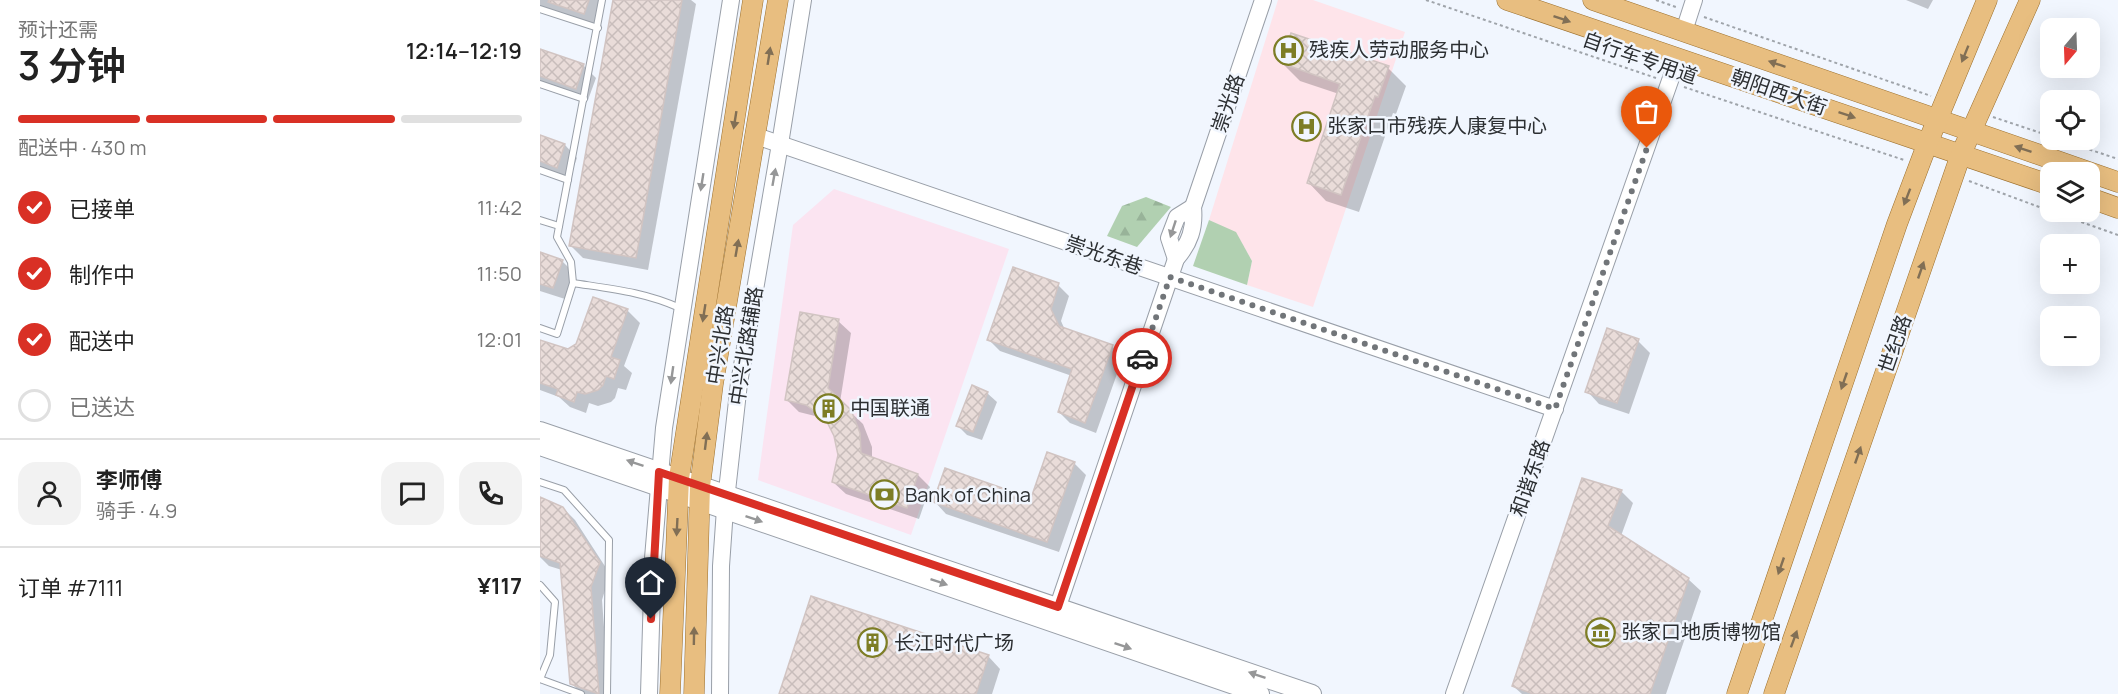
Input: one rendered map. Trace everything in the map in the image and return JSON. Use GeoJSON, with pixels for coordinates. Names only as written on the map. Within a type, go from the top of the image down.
{"type":"FeatureCollection","features":[{"type":"Feature","properties":{"kind":"main road","name":"中兴北路"},"geometry":{"type":"LineString","coordinates":[[670,694],[679,486],[753,0]]}},
{"type":"Feature","properties":{"kind":"main road","name":"中兴北路"},"geometry":{"type":"LineString","coordinates":[[694,694],[700,493],[714,384],[778,0]]}},
{"type":"Feature","properties":{"kind":"main road","name":"朝阳西大街"},"geometry":{"type":"LineString","coordinates":[[1507,0],[2040,182]]}},
{"type":"Feature","properties":{"kind":"main road","name":"朝阳西大街"},"geometry":{"type":"LineString","coordinates":[[1593,0],[2118,182]]}},
{"type":"Feature","properties":{"kind":"main road","name":"世纪路"},"geometry":{"type":"LineString","coordinates":[[1737,694],[1897,224],[1928,142],[1987,0]]}},
{"type":"Feature","properties":{"kind":"main road","name":"世纪路"},"geometry":{"type":"LineString","coordinates":[[1774,694],[1961,154],[2030,0]]}},
{"type":"Feature","properties":{"kind":"main road"},"geometry":{"type":"LineString","coordinates":[[2100,202],[2118,208]]}},
{"type":"Feature","properties":{"kind":"main road"},"geometry":{"type":"LineString","coordinates":[[540,431],[659,479],[725,502],[1055,614],[1312,694]]}},
{"type":"Feature","properties":{"kind":"main road"},"geometry":{"type":"LineString","coordinates":[[540,446],[659,479]]}},
{"type":"Feature","properties":{"kind":"main road"},"geometry":{"type":"LineString","coordinates":[[1055,614],[1260,694]]}},
{"type":"Feature","properties":{"kind":"street"},"geometry":{"type":"LineString","coordinates":[[649,694],[653,558],[659,479],[682,309],[731,0]]}},
{"type":"Feature","properties":{"kind":"street","name":"中兴北路辅路"},"geometry":{"type":"LineString","coordinates":[[720,694],[721,566],[725,502],[739,383],[802,0]]}},
{"type":"Feature","properties":{"kind":"street","name":"崇光路"},"geometry":{"type":"LineString","coordinates":[[1055,614],[1176,259],[1187,246],[1191,235],[1194,224],[1193,207],[1263,0]]}},
{"type":"Feature","properties":{"kind":"street"},"geometry":{"type":"LineString","coordinates":[[1684,31],[1692,6]]}},
{"type":"Feature","properties":{"kind":"street","name":"和谐东路"},"geometry":{"type":"LineString","coordinates":[[1454,694],[1678,58]]}},
{"type":"Feature","properties":{"kind":"street","name":"崇光东巷"},"geometry":{"type":"LineString","coordinates":[[756,136],[1555,409]]}},
{"type":"Feature","properties":{"kind":"lane"},"geometry":{"type":"LineString","coordinates":[[540,328],[557,334],[573,284],[571,262],[557,237],[602,0]]}},
{"type":"Feature","properties":{"kind":"lane"},"geometry":{"type":"LineString","coordinates":[[540,9],[598,28]]}},
{"type":"Feature","properties":{"kind":"lane"},"geometry":{"type":"LineString","coordinates":[[540,84],[584,99]]}},
{"type":"Feature","properties":{"kind":"lane"},"geometry":{"type":"LineString","coordinates":[[540,170],[568,180]]}},
{"type":"Feature","properties":{"kind":"lane"},"geometry":{"type":"LineString","coordinates":[[540,219],[559,226]]}},
{"type":"Feature","properties":{"kind":"lane"},"geometry":{"type":"LineString","coordinates":[[573,284],[634,291],[682,309]]}},
{"type":"Feature","properties":{"kind":"lane"},"geometry":{"type":"LineString","coordinates":[[540,482],[564,490],[609,540],[607,694]]}},
{"type":"Feature","properties":{"kind":"lane"},"geometry":{"type":"LineString","coordinates":[[540,585],[555,602],[550,656],[540,679],[581,694]]}},
{"type":"Feature","properties":{"kind":"path","name":"自行车专用道"},"geometry":{"type":"LineString","coordinates":[[1426,0],[1920,165]]}},
{"type":"Feature","properties":{"kind":"path"},"geometry":{"type":"LineString","coordinates":[[1656,0],[1692,6],[1945,101]]}},
{"type":"Feature","properties":{"kind":"path"},"geometry":{"type":"LineString","coordinates":[[1979,112],[2040,133]]}},
{"type":"Feature","properties":{"kind":"path"},"geometry":{"type":"LineString","coordinates":[[2091,150],[2118,159]]}},
{"type":"Feature","properties":{"kind":"path"},"geometry":{"type":"LineString","coordinates":[[1954,175],[2040,207]]}},
{"type":"Feature","properties":{"kind":"path"},"geometry":{"type":"LineString","coordinates":[[2082,222],[2118,235]]}},
{"type":"Feature","properties":{"kind":"shaded area","name":"张家口市残疾人康复中心"},"geometry":{"type":"Polygon","coordinates":[[[1278,0],[1313,0],[1405,32],[1313,307],[1247,285],[1252,261],[1236,233],[1209,220],[1278,0]]]}},
{"type":"Feature","properties":{"kind":"shaded area"},"geometry":{"type":"Polygon","coordinates":[[[834,189],[1009,249],[911,535],[758,480],[793,225],[834,189]]]}},
{"type":"Feature","properties":{"kind":"green space"},"geometry":{"type":"Polygon","coordinates":[[[1146,197],[1171,207],[1137,247],[1107,236],[1122,206],[1146,197]]]}},
{"type":"Feature","properties":{"kind":"green space"},"geometry":{"type":"Polygon","coordinates":[[[1209,220],[1236,232],[1252,261],[1247,285],[1193,266],[1209,220]]]}},
{"type":"Feature","properties":{"kind":"building"},"geometry":{"type":"Polygon","coordinates":[[[549,0],[589,0],[584,14],[548,2],[549,0]]]}},
{"type":"Feature","properties":{"kind":"building"},"geometry":{"type":"Polygon","coordinates":[[[613,0],[682,0],[636,258],[569,246],[613,0]]]}},
{"type":"Feature","properties":{"kind":"building"},"geometry":{"type":"Polygon","coordinates":[[[1291,33],[1389,66],[1378,97],[1375,96],[1341,195],[1307,183],[1340,84],[1281,63],[1291,33]]]}},
{"type":"Feature","properties":{"kind":"building"},"geometry":{"type":"Polygon","coordinates":[[[540,49],[584,64],[576,89],[540,76],[540,49]]]}},
{"type":"Feature","properties":{"kind":"building"},"geometry":{"type":"Polygon","coordinates":[[[540,135],[565,144],[557,168],[540,161],[540,135]]]}},
{"type":"Feature","properties":{"kind":"building"},"geometry":{"type":"Polygon","coordinates":[[[540,252],[563,260],[553,288],[540,284],[540,252]]]}},
{"type":"Feature","properties":{"kind":"building"},"geometry":{"type":"Polygon","coordinates":[[[1013,267],[1059,283],[1051,309],[1059,326],[1113,345],[1085,423],[1058,412],[1072,369],[987,340],[1013,267]]]}},
{"type":"Feature","properties":{"kind":"building"},"geometry":{"type":"Polygon","coordinates":[[[593,297],[628,309],[611,357],[620,360],[614,379],[606,376],[603,385],[598,390],[585,394],[577,392],[574,402],[556,395],[558,389],[540,383],[540,340],[568,349],[576,344],[593,297]]]}},
{"type":"Feature","properties":{"kind":"building","name":"中国联通"},"geometry":{"type":"Polygon","coordinates":[[[800,312],[839,319],[828,388],[851,410],[860,433],[861,453],[918,474],[907,508],[832,482],[838,455],[834,436],[826,420],[806,405],[785,400],[800,312]]]}},
{"type":"Feature","properties":{"kind":"building"},"geometry":{"type":"Polygon","coordinates":[[[1607,328],[1639,339],[1617,403],[1585,392],[1607,328]]]}},
{"type":"Feature","properties":{"kind":"building"},"geometry":{"type":"Polygon","coordinates":[[[972,385],[988,392],[973,432],[956,426],[972,385]]]}},
{"type":"Feature","properties":{"kind":"building"},"geometry":{"type":"Polygon","coordinates":[[[1047,452],[1075,462],[1047,542],[933,502],[945,468],[1031,498],[1047,452]]]}},
{"type":"Feature","properties":{"kind":"building","name":"张家口地质博物馆"},"geometry":{"type":"Polygon","coordinates":[[[1582,478],[1622,490],[1608,526],[1689,578],[1650,694],[1533,694],[1512,686],[1582,478]]]}},
{"type":"Feature","properties":{"kind":"building"},"geometry":{"type":"Polygon","coordinates":[[[540,497],[563,507],[600,562],[591,587],[599,694],[570,684],[560,563],[540,556],[540,497]]]}},
{"type":"Feature","properties":{"kind":"building","name":"长江时代广场"},"geometry":{"type":"Polygon","coordinates":[[[811,596],[989,655],[976,694],[779,694],[811,596]]]}},
{"type":"Feature","properties":{"kind":"way so far"},"geometry":{"type":"LineString","coordinates":[[1142,358],[1170,277],[1555,409],[1647,148]]}},
{"type":"Feature","properties":{"kind":"place","name":"残疾人劳动服务中心"},"geometry":{"type":"Point","coordinates":[1288,50]}},
{"type":"Feature","properties":{"kind":"place","name":"张家口市残疾人康复中心"},"geometry":{"type":"Point","coordinates":[1306,126]}},
{"type":"Feature","properties":{"kind":"place","name":"中国联通"},"geometry":{"type":"Point","coordinates":[829,408]}},
{"type":"Feature","properties":{"kind":"place","name":"Bank of China"},"geometry":{"type":"Point","coordinates":[884,495]}},
{"type":"Feature","properties":{"kind":"place","name":"张家口地质博物馆"},"geometry":{"type":"Point","coordinates":[1600,632]}},
{"type":"Feature","properties":{"kind":"place","name":"长江时代广场"},"geometry":{"type":"Point","coordinates":[873,643]}},
{"type":"Feature","properties":{"kind":"route"},"geometry":{"type":"LineString","coordinates":[[651,619],[659,472],[1058,607],[1142,358]]}}]}
